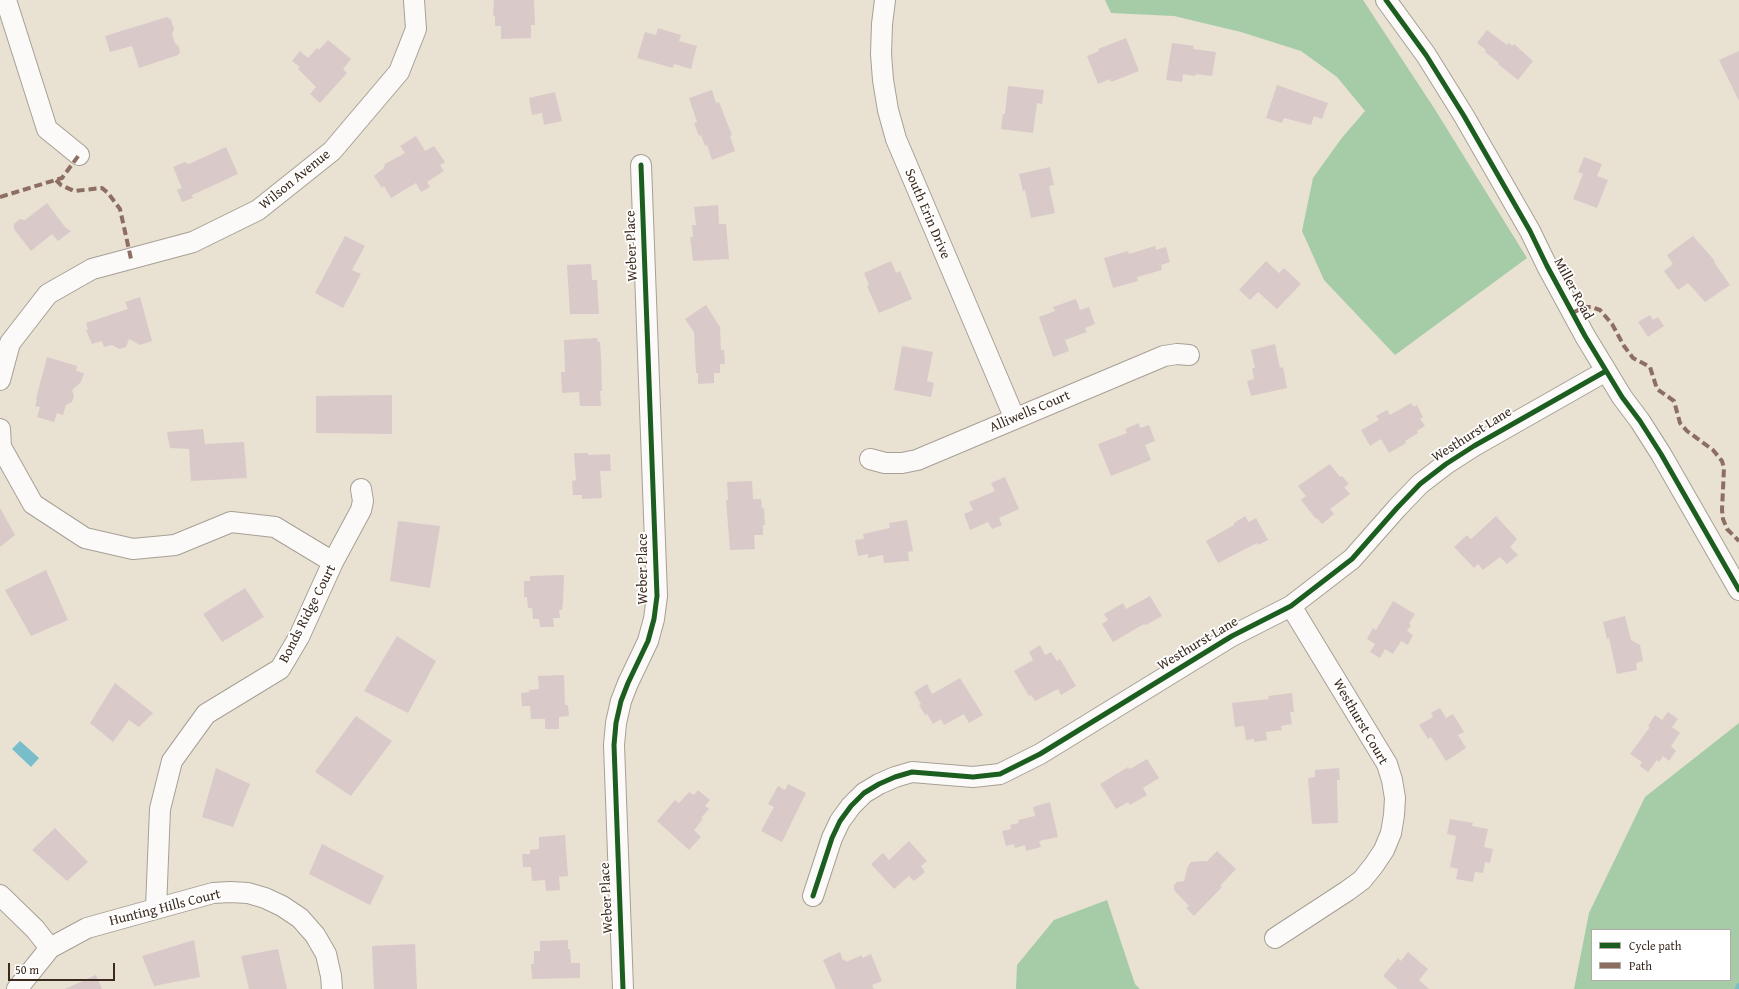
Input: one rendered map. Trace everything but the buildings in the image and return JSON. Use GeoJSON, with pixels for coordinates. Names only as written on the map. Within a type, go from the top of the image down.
{"type":"FeatureCollection","features":[{"type":"Feature","properties":{"kind":"street"},"geometry":{"type":"LineString","coordinates":[[6,0],[47,129],[79,155]]}},
{"type":"Feature","properties":{"kind":"street","name":"Wilson Avenue"},"geometry":{"type":"LineString","coordinates":[[0,380],[10,343],[48,294],[92,270],[194,242],[233,223],[258,210],[332,151],[399,72],[416,29],[414,0]]}},
{"type":"Feature","properties":{"kind":"street","name":"South Erin Drive"},"geometry":{"type":"LineString","coordinates":[[885,0],[882,32],[883,80],[888,110],[896,139],[1015,419]]}},
{"type":"Feature","properties":{"kind":"street","name":"Miller Road"},"geometry":{"type":"LineString","coordinates":[[1386,0],[1426,55],[1464,116],[1530,231],[1554,279],[1606,371],[1661,454],[1739,590]]}},
{"type":"Feature","properties":{"kind":"street","name":"Weber Place"},"geometry":{"type":"LineString","coordinates":[[623,989],[614,745],[616,723],[621,701],[648,641],[654,619],[657,596],[641,165]]}},
{"type":"Feature","properties":{"kind":"street","name":"Alliwells Court"},"geometry":{"type":"LineString","coordinates":[[870,459],[885,463],[902,463],[917,460],[1164,356],[1177,354],[1189,355]]}},
{"type":"Feature","properties":{"kind":"street","name":"Westhurst Lane"},"geometry":{"type":"LineString","coordinates":[[812,896],[832,838],[840,821],[851,806],[864,793],[895,776],[912,772],[973,778],[1000,774],[1009,771],[1040,754],[1232,636],[1291,606],[1352,559],[1406,498],[1420,484],[1446,464],[1474,446],[1606,371]]}},
{"type":"Feature","properties":{"kind":"street"},"geometry":{"type":"LineString","coordinates":[[0,429],[2,447],[32,504],[85,538],[133,549],[175,545],[231,522],[275,527],[333,562]]}},
{"type":"Feature","properties":{"kind":"street","name":"Bonds Ridge Court"},"geometry":{"type":"LineString","coordinates":[[156,908],[160,809],[172,761],[206,714],[280,669],[299,637],[333,562],[361,510],[363,501],[361,489]]}},
{"type":"Feature","properties":{"kind":"street","name":"Westhurst Court"},"geometry":{"type":"LineString","coordinates":[[1275,938],[1347,892],[1362,880],[1374,866],[1384,850],[1391,833],[1394,815],[1392,780],[1386,764],[1291,606]]}},
{"type":"Feature","properties":{"kind":"street","name":"Hunting Hills Court"},"geometry":{"type":"LineString","coordinates":[[17,989],[50,948],[87,928],[213,893],[230,892],[248,893],[260,896],[282,906],[304,922],[320,943],[329,964],[332,989]]}},
{"type":"Feature","properties":{"kind":"street"},"geometry":{"type":"LineString","coordinates":[[0,895],[35,929],[50,948]]}},
{"type":"Feature","properties":{"kind":"green space"},"geometry":{"type":"Polygon","coordinates":[[[1105,0],[1363,0],[1434,108],[1527,258],[1395,355],[1324,280],[1302,231],[1313,178],[1341,139],[1365,111],[1337,77],[1301,51],[1241,32],[1174,16],[1111,13],[1105,0]]]}},
{"type":"Feature","properties":{"kind":"green space"},"geometry":{"type":"Polygon","coordinates":[[[1739,723],[1739,989],[1574,989],[1589,913],[1645,797],[1739,723]]]}},
{"type":"Feature","properties":{"kind":"green space"},"geometry":{"type":"Polygon","coordinates":[[[1107,900],[1135,984],[1140,989],[1016,989],[1017,965],[1054,920],[1107,900]]]}},
{"type":"Feature","properties":{"kind":"water"},"geometry":{"type":"Polygon","coordinates":[[[20,741],[39,758],[31,767],[12,749],[20,741]]]}},
{"type":"Feature","properties":{"kind":"waterway"},"geometry":{"type":"LineString","coordinates":[[1737,989],[1739,985]]}},
{"type":"Feature","properties":{"kind":"marked path"},"geometry":{"type":"LineString","coordinates":[[0,197],[62,178],[79,155]]}},
{"type":"Feature","properties":{"kind":"marked path"},"geometry":{"type":"LineString","coordinates":[[56,180],[61,185],[74,191],[102,188],[108,193],[120,209],[131,259]]}},
{"type":"Feature","properties":{"kind":"marked path"},"geometry":{"type":"LineString","coordinates":[[1572,313],[1585,307],[1600,310],[1612,324],[1624,346],[1633,358],[1650,367],[1657,389],[1674,401],[1680,423],[1687,431],[1713,450],[1722,461],[1724,468],[1723,519],[1727,529],[1739,541]]}},
{"type":"Feature","properties":{"kind":"cycle path"},"geometry":{"type":"LineString","coordinates":[[1386,0],[1426,55],[1464,116],[1530,231],[1585,336],[1622,397],[1640,421],[1661,454],[1739,590]]}},
{"type":"Feature","properties":{"kind":"cycle path"},"geometry":{"type":"LineString","coordinates":[[623,989],[614,745],[616,723],[621,701],[648,641],[654,619],[657,596],[641,165]]}},
{"type":"Feature","properties":{"kind":"cycle path"},"geometry":{"type":"LineString","coordinates":[[813,896],[832,838],[840,821],[851,806],[864,793],[879,784],[912,772],[973,777],[1000,774],[1040,754],[1232,636],[1291,606],[1352,559],[1420,484],[1446,464],[1474,446],[1606,371]]}}]}
